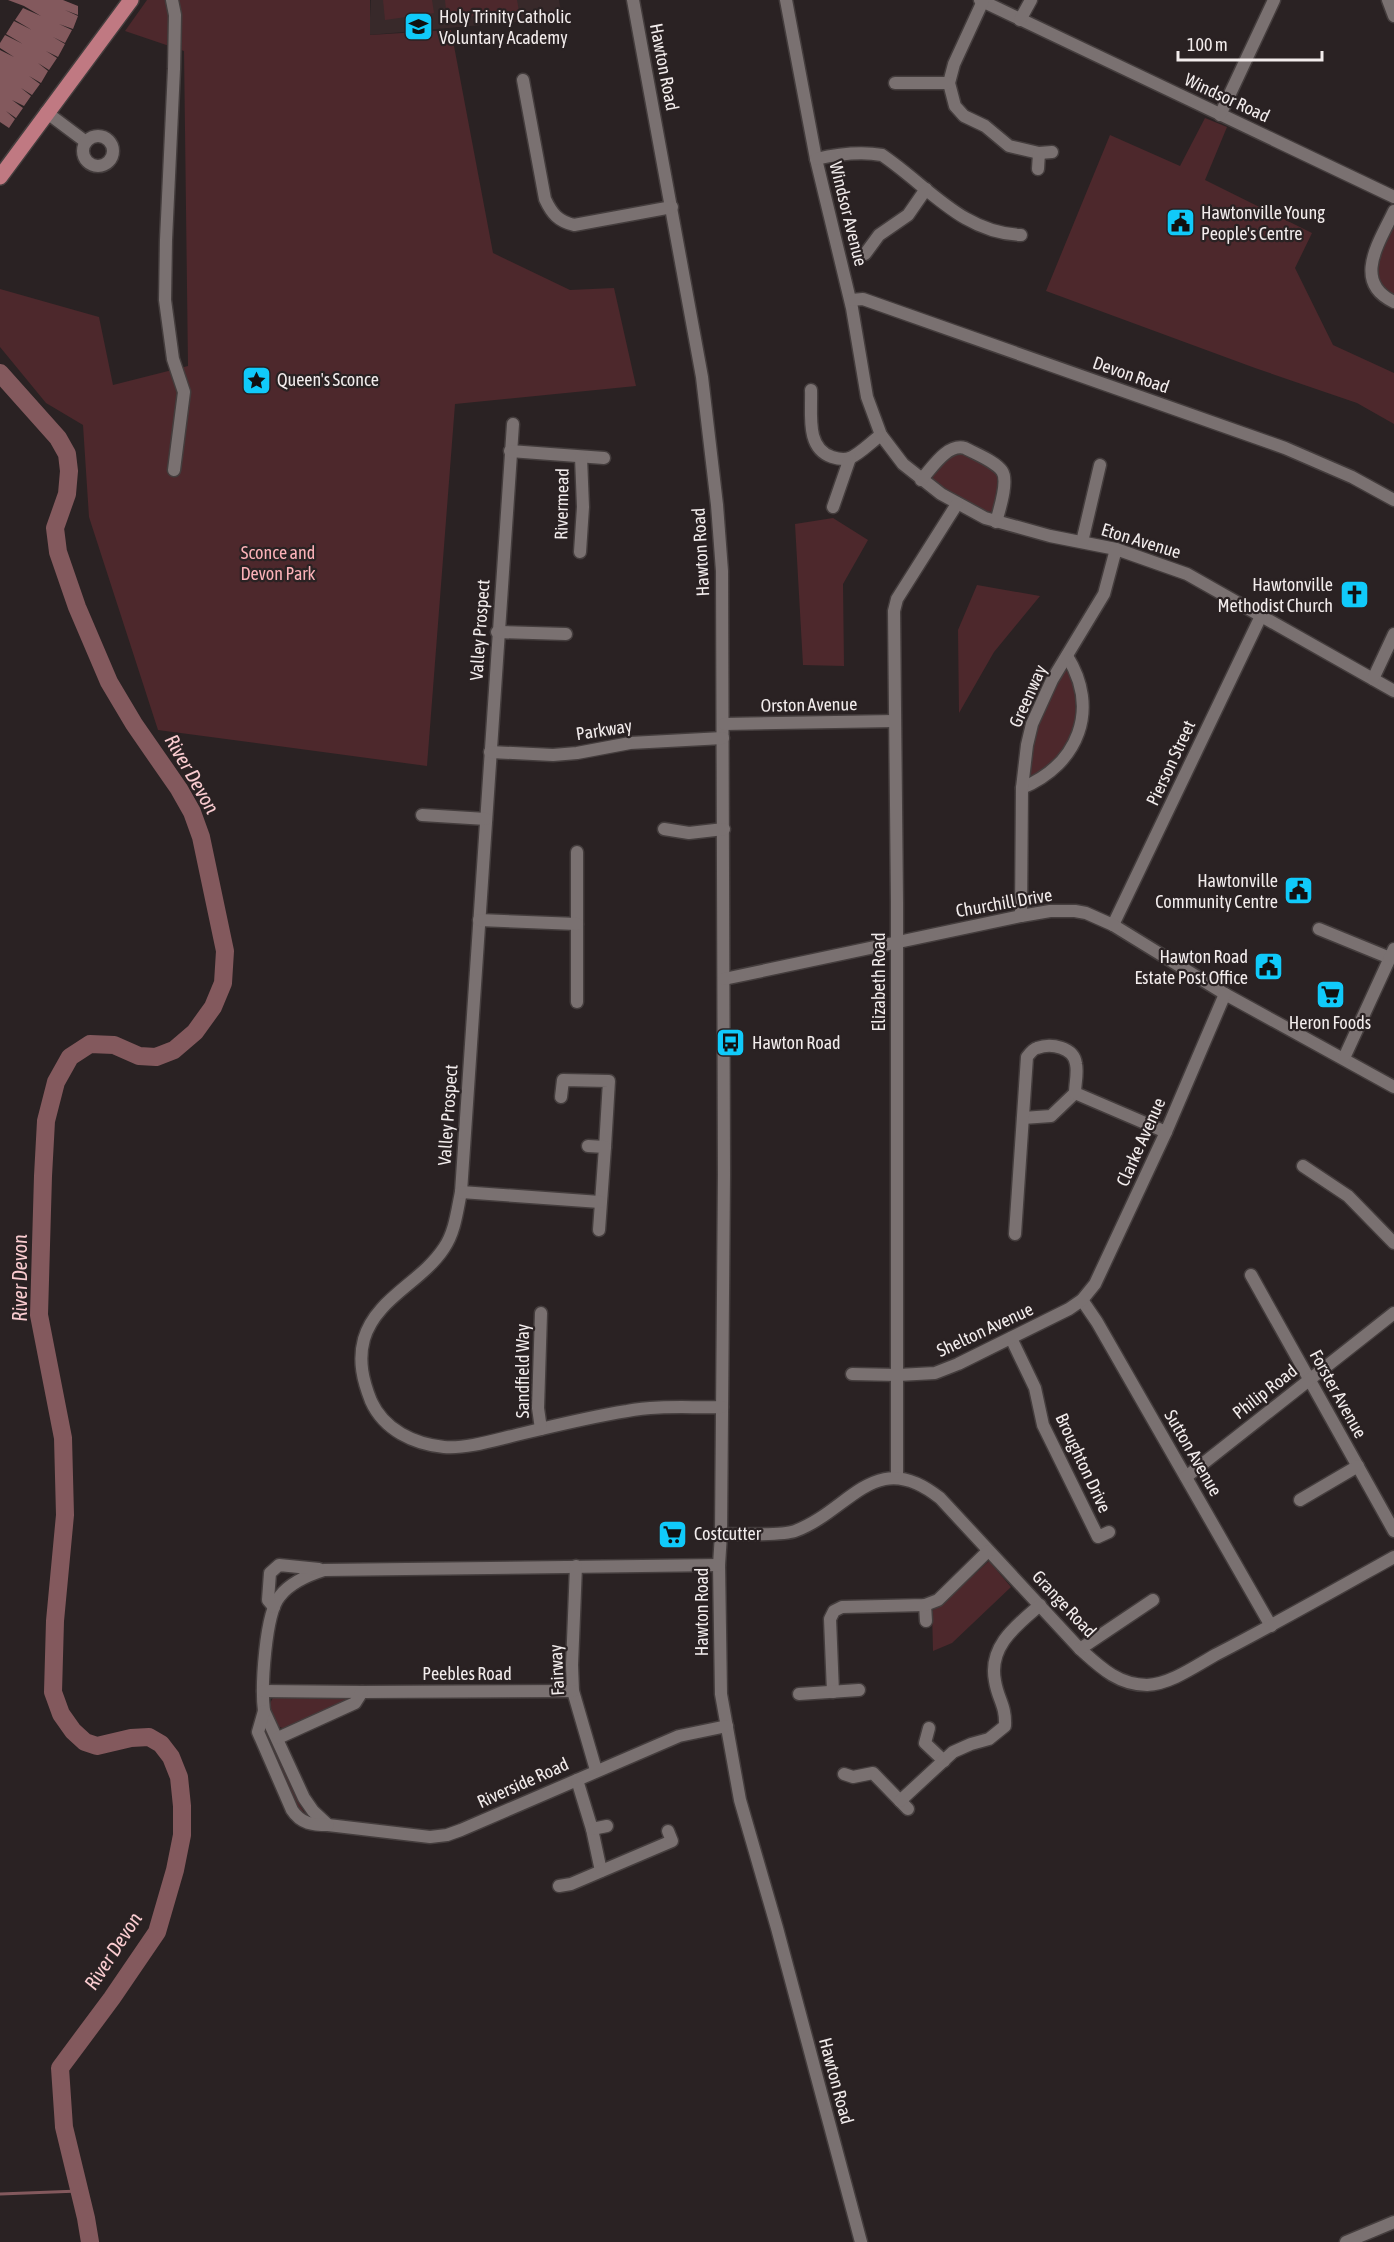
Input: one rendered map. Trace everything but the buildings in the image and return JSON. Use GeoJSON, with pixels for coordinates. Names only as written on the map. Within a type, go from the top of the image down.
{"type":"FeatureCollection","features":[{"type":"Feature","properties":{"kind":"main road"},"geometry":{"type":"LineString","coordinates":[[0,177],[128,1]]}},
{"type":"Feature","properties":{"kind":"street"},"geometry":{"type":"LineString","coordinates":[[172,0],[174,69],[165,300],[173,359],[184,392],[174,470]]}},
{"type":"Feature","properties":{"kind":"street","name":"Hawton Road"},"geometry":{"type":"LineString","coordinates":[[633,0],[702,377],[722,571],[724,979],[722,1534],[719,1565],[721,1694],[740,1800],[777,1928],[861,2242]]}},
{"type":"Feature","properties":{"kind":"street","name":"Windsor Avenue"},"geometry":{"type":"LineString","coordinates":[[786,0],[816,159],[851,300],[867,397],[881,435]]}},
{"type":"Feature","properties":{"kind":"street"},"geometry":{"type":"LineString","coordinates":[[1020,20],[1031,0]]}},
{"type":"Feature","properties":{"kind":"street"},"geometry":{"type":"LineString","coordinates":[[1220,115],[1274,0]]}},
{"type":"Feature","properties":{"kind":"street"},"geometry":{"type":"LineString","coordinates":[[1388,0],[1394,16]]}},
{"type":"Feature","properties":{"kind":"street"},"geometry":{"type":"LineString","coordinates":[[981,1],[954,64],[949,83],[956,106],[964,116],[985,126],[1009,146],[1039,153],[1052,152]]}},
{"type":"Feature","properties":{"kind":"street","name":"Windsor Road"},"geometry":{"type":"LineString","coordinates":[[981,1],[1394,197]]}},
{"type":"Feature","properties":{"kind":"street"},"geometry":{"type":"LineString","coordinates":[[523,80],[532,93],[545,199],[551,213],[562,222],[574,225],[672,207]]}},
{"type":"Feature","properties":{"kind":"street"},"geometry":{"type":"LineString","coordinates":[[895,83],[949,83]]}},
{"type":"Feature","properties":{"kind":"street"},"geometry":{"type":"LineString","coordinates":[[46,112],[86,142]]}},
{"type":"Feature","properties":{"kind":"street"},"geometry":{"type":"LineString","coordinates":[[816,159],[856,153],[882,155],[962,218],[975,225],[1001,233],[1021,235]]}},
{"type":"Feature","properties":{"kind":"street"},"geometry":{"type":"LineString","coordinates":[[1038,170],[1039,153]]}},
{"type":"Feature","properties":{"kind":"street"},"geometry":{"type":"LineString","coordinates":[[865,254],[879,235],[908,215],[926,189]]}},
{"type":"Feature","properties":{"kind":"street"},"geometry":{"type":"LineString","coordinates":[[1394,211],[1370,266],[1375,285],[1381,293],[1394,302]]}},
{"type":"Feature","properties":{"kind":"street","name":"Devon Road"},"geometry":{"type":"LineString","coordinates":[[851,300],[863,299],[1285,448],[1352,477],[1394,500]]}},
{"type":"Feature","properties":{"kind":"street"},"geometry":{"type":"LineString","coordinates":[[811,390],[812,433],[816,446],[825,455],[839,459],[850,458],[881,435]]}},
{"type":"Feature","properties":{"kind":"street","name":"Valley Prospect"},"geometry":{"type":"LineString","coordinates":[[513,424],[497,632],[461,1192],[454,1225],[444,1249],[423,1272],[384,1305],[370,1323],[361,1364],[365,1387],[374,1407],[391,1428],[415,1441],[446,1447],[487,1442],[634,1409],[722,1407]]}},
{"type":"Feature","properties":{"kind":"street","name":"Eton Avenue"},"geometry":{"type":"LineString","coordinates":[[881,435],[903,464],[921,480],[957,504],[996,522],[1116,549],[1187,574],[1394,691]]}},
{"type":"Feature","properties":{"kind":"street"},"geometry":{"type":"LineString","coordinates":[[921,480],[950,450],[960,446],[965,448],[998,467],[1004,474],[1005,484],[996,522]]}},
{"type":"Feature","properties":{"kind":"street","name":"Rivermead"},"geometry":{"type":"LineString","coordinates":[[510,451],[603,458]]}},
{"type":"Feature","properties":{"kind":"street","name":"Rivermead"},"geometry":{"type":"LineString","coordinates":[[580,552],[583,507],[581,457]]}},
{"type":"Feature","properties":{"kind":"street"},"geometry":{"type":"LineString","coordinates":[[833,507],[850,458]]}},
{"type":"Feature","properties":{"kind":"street"},"geometry":{"type":"LineString","coordinates":[[1082,542],[1100,465]]}},
{"type":"Feature","properties":{"kind":"street","name":"Elizabeth Road"},"geometry":{"type":"LineString","coordinates":[[897,1478],[897,942],[894,611],[897,599],[957,504]]}},
{"type":"Feature","properties":{"kind":"street","name":"Greenway"},"geometry":{"type":"LineString","coordinates":[[1021,916],[1022,788],[1025,755],[1032,724],[1052,680],[1104,594],[1116,549]]}},
{"type":"Feature","properties":{"kind":"street","name":"Pierson Street"},"geometry":{"type":"LineString","coordinates":[[1113,925],[1261,616]]}},
{"type":"Feature","properties":{"kind":"street"},"geometry":{"type":"LineString","coordinates":[[497,632],[566,634]]}},
{"type":"Feature","properties":{"kind":"street"},"geometry":{"type":"LineString","coordinates":[[1373,680],[1394,634]]}},
{"type":"Feature","properties":{"kind":"street","name":"Greenway"},"geometry":{"type":"LineString","coordinates":[[1022,788],[1052,772],[1063,761],[1078,736],[1083,714],[1082,687],[1078,673],[1067,656]]}},
{"type":"Feature","properties":{"kind":"street","name":"Orston Avenue"},"geometry":{"type":"LineString","coordinates":[[724,724],[894,721]]}},
{"type":"Feature","properties":{"kind":"street","name":"Parkway"},"geometry":{"type":"LineString","coordinates":[[490,752],[553,755],[630,743],[723,738]]}},
{"type":"Feature","properties":{"kind":"street"},"geometry":{"type":"LineString","coordinates":[[422,815],[486,819]]}},
{"type":"Feature","properties":{"kind":"street"},"geometry":{"type":"LineString","coordinates":[[664,829],[689,833],[724,829]]}},
{"type":"Feature","properties":{"kind":"street"},"geometry":{"type":"LineString","coordinates":[[577,852],[578,1002]]}},
{"type":"Feature","properties":{"kind":"street","name":"Churchill Drive"},"geometry":{"type":"LineString","coordinates":[[724,979],[1021,916],[1050,911],[1075,911],[1086,913],[1113,925],[1225,994],[1394,1087]]}},
{"type":"Feature","properties":{"kind":"street"},"geometry":{"type":"LineString","coordinates":[[479,920],[577,924]]}},
{"type":"Feature","properties":{"kind":"street"},"geometry":{"type":"LineString","coordinates":[[1319,928],[1392,953],[1344,1058]]}},
{"type":"Feature","properties":{"kind":"street","name":"Clarke Avenue"},"geometry":{"type":"LineString","coordinates":[[1082,1300],[1095,1284],[1166,1132],[1225,994]]}},
{"type":"Feature","properties":{"kind":"street"},"geometry":{"type":"LineString","coordinates":[[1016,1234],[1026,1057],[1040,1046],[1064,1048],[1072,1054],[1077,1063],[1075,1093],[1051,1116],[1023,1118]]}},
{"type":"Feature","properties":{"kind":"street"},"geometry":{"type":"LineString","coordinates":[[561,1097],[563,1080],[609,1081],[599,1230]]}},
{"type":"Feature","properties":{"kind":"street"},"geometry":{"type":"LineString","coordinates":[[1075,1093],[1166,1132]]}},
{"type":"Feature","properties":{"kind":"street"},"geometry":{"type":"LineString","coordinates":[[588,1146],[605,1147]]}},
{"type":"Feature","properties":{"kind":"street"},"geometry":{"type":"LineString","coordinates":[[1303,1166],[1348,1196],[1394,1243]]}},
{"type":"Feature","properties":{"kind":"street"},"geometry":{"type":"LineString","coordinates":[[461,1192],[600,1202]]}},
{"type":"Feature","properties":{"kind":"street","name":"Forster Avenue"},"geometry":{"type":"LineString","coordinates":[[1251,1275],[1394,1531]]}},
{"type":"Feature","properties":{"kind":"street","name":"Shelton Avenue"},"geometry":{"type":"LineString","coordinates":[[852,1374],[935,1373],[1011,1338],[1069,1309],[1082,1300]]}},
{"type":"Feature","properties":{"kind":"street","name":"Sutton Avenue"},"geometry":{"type":"LineString","coordinates":[[1082,1300],[1097,1322],[1271,1626]]}},
{"type":"Feature","properties":{"kind":"street","name":"Sandfield Way"},"geometry":{"type":"LineString","coordinates":[[541,1313],[538,1408],[541,1429]]}},
{"type":"Feature","properties":{"kind":"street","name":"Philip Road"},"geometry":{"type":"LineString","coordinates":[[1186,1477],[1394,1313]]}},
{"type":"Feature","properties":{"kind":"street","name":"Broughton Drive"},"geometry":{"type":"LineString","coordinates":[[1011,1338],[1035,1388],[1043,1425],[1098,1537]]}},
{"type":"Feature","properties":{"kind":"street"},"geometry":{"type":"LineString","coordinates":[[1303,1495],[1358,1466]]}},
{"type":"Feature","properties":{"kind":"street","name":"Grange Road"},"geometry":{"type":"LineString","coordinates":[[722,1534],[792,1533],[868,1485],[884,1479],[912,1480],[925,1486],[940,1498],[1080,1649],[1104,1671],[1123,1682],[1148,1685],[1172,1678],[1394,1557]]}},
{"type":"Feature","properties":{"kind":"street"},"geometry":{"type":"LineString","coordinates":[[833,1692],[830,1619],[834,1611],[842,1607],[926,1605],[938,1600],[988,1551]]}},
{"type":"Feature","properties":{"kind":"street","name":"Riverside Road"},"geometry":{"type":"LineString","coordinates":[[274,1607],[268,1600],[270,1573],[279,1565],[324,1570],[719,1565]]}},
{"type":"Feature","properties":{"kind":"street","name":"Fairway"},"geometry":{"type":"LineString","coordinates":[[576,1566],[573,1691],[596,1770]]}},
{"type":"Feature","properties":{"kind":"street","name":"Riverside Road"},"geometry":{"type":"LineString","coordinates":[[324,1570],[307,1576],[280,1596],[274,1607],[267,1639],[263,1691],[264,1711],[258,1732],[292,1810],[301,1821],[317,1825],[439,1837],[461,1830],[596,1770],[680,1736],[727,1726]]}},
{"type":"Feature","properties":{"kind":"street"},"geometry":{"type":"LineString","coordinates":[[1080,1649],[1153,1600]]}},
{"type":"Feature","properties":{"kind":"street"},"geometry":{"type":"LineString","coordinates":[[926,1605],[926,1621]]}},
{"type":"Feature","properties":{"kind":"street"},"geometry":{"type":"LineString","coordinates":[[850,1779],[873,1773],[904,1805],[953,1752],[989,1739],[1009,1728],[1006,1710],[994,1680],[995,1656],[1005,1636],[1040,1605]]}},
{"type":"Feature","properties":{"kind":"street"},"geometry":{"type":"LineString","coordinates":[[800,1694],[859,1690]]}},
{"type":"Feature","properties":{"kind":"street","name":"Peebles Road"},"geometry":{"type":"LineString","coordinates":[[263,1691],[573,1691]]}},
{"type":"Feature","properties":{"kind":"street"},"geometry":{"type":"LineString","coordinates":[[278,1738],[355,1702],[362,1692]]}},
{"type":"Feature","properties":{"kind":"street","name":"Riverside Road"},"geometry":{"type":"LineString","coordinates":[[264,1711],[308,1805],[328,1825]]}},
{"type":"Feature","properties":{"kind":"street"},"geometry":{"type":"LineString","coordinates":[[929,1728],[921,1739],[944,1761]]}},
{"type":"Feature","properties":{"kind":"street"},"geometry":{"type":"LineString","coordinates":[[577,1780],[592,1829],[601,1871]]}},
{"type":"Feature","properties":{"kind":"street"},"geometry":{"type":"LineString","coordinates":[[592,1829],[607,1826]]}},
{"type":"Feature","properties":{"kind":"street"},"geometry":{"type":"LineString","coordinates":[[565,1872],[565,1885],[672,1841],[668,1831]]}},
{"type":"Feature","properties":{"kind":"street"},"geometry":{"type":"LineString","coordinates":[[1346,2242],[1394,2222]]}},
{"type":"Feature","properties":{"kind":"shaded area"},"geometry":{"type":"Polygon","coordinates":[[[8,0],[63,0],[78,6],[78,15],[65,10],[78,16],[73,29],[59,24],[72,30],[65,43],[53,37],[65,44],[58,57],[46,51],[57,58],[49,70],[38,63],[48,71],[41,83],[29,76],[40,84],[32,95],[21,88],[31,96],[24,106],[12,100],[23,108],[16,118],[6,111],[15,119],[9,128],[0,122],[0,50],[14,57],[0,48],[0,43],[5,35],[23,44],[6,34],[14,21],[32,30],[15,20],[23,8],[41,16],[8,0]]]}},
{"type":"Feature","properties":{"kind":"shaded area","name":"Holy Trinity Catholic Voluntary Academy"},"geometry":{"type":"Polygon","coordinates":[[[371,0],[559,0],[562,18],[369,35],[371,0]]]}},
{"type":"Feature","properties":{"kind":"green space","name":"Sconce and Devon Park"},"geometry":{"type":"Polygon","coordinates":[[[147,0],[370,0],[370,35],[451,30],[493,253],[570,290],[614,288],[636,386],[455,404],[427,766],[158,730],[89,517],[83,425],[46,403],[0,347],[0,289],[99,317],[113,385],[188,366],[184,51],[125,31],[147,0]]]}},
{"type":"Feature","properties":{"kind":"green space"},"geometry":{"type":"Polygon","coordinates":[[[383,0],[432,0],[434,13],[385,20],[383,0]]]}},
{"type":"Feature","properties":{"kind":"green space"},"geometry":{"type":"Polygon","coordinates":[[[445,0],[517,0],[519,11],[447,19],[445,0]]]}},
{"type":"Feature","properties":{"kind":"green space"},"geometry":{"type":"Polygon","coordinates":[[[1205,118],[1227,127],[1205,180],[1312,233],[1295,268],[1333,345],[1394,373],[1394,424],[1357,403],[1046,291],[1110,135],[1180,166],[1205,118]]]}},
{"type":"Feature","properties":{"kind":"green space"},"geometry":{"type":"Polygon","coordinates":[[[1394,221],[1394,296],[1383,289],[1377,281],[1375,271],[1379,251],[1394,221]]]}},
{"type":"Feature","properties":{"kind":"green space"},"geometry":{"type":"Polygon","coordinates":[[[957,450],[995,469],[1001,476],[995,511],[984,511],[968,505],[932,480],[933,472],[957,450]]]}},
{"type":"Feature","properties":{"kind":"green space"},"geometry":{"type":"Polygon","coordinates":[[[833,518],[868,540],[843,584],[844,666],[803,665],[795,524],[833,518]]]}},
{"type":"Feature","properties":{"kind":"green space"},"geometry":{"type":"Polygon","coordinates":[[[977,585],[1040,596],[994,652],[959,713],[958,630],[977,585]]]}},
{"type":"Feature","properties":{"kind":"green space"},"geometry":{"type":"Polygon","coordinates":[[[1065,670],[1071,673],[1075,698],[1075,722],[1072,733],[1061,754],[1050,766],[1032,777],[1029,775],[1029,761],[1034,733],[1044,707],[1065,670]]]}},
{"type":"Feature","properties":{"kind":"green space"},"geometry":{"type":"Polygon","coordinates":[[[989,1561],[1011,1587],[952,1643],[933,1651],[932,1611],[989,1561]]]}},
{"type":"Feature","properties":{"kind":"green space"},"geometry":{"type":"Polygon","coordinates":[[[274,1697],[345,1697],[346,1700],[285,1729],[277,1726],[270,1712],[270,1704],[274,1697]]]}},
{"type":"Feature","properties":{"kind":"green space"},"geometry":{"type":"Polygon","coordinates":[[[262,1721],[298,1802],[304,1812],[316,1822],[300,1817],[261,1728],[262,1721]]]}},
{"type":"Feature","properties":{"kind":"waterway","name":"River Devon"},"geometry":{"type":"LineString","coordinates":[[0,373],[58,438],[67,454],[69,471],[67,494],[55,528],[58,552],[77,607],[109,682],[192,812],[201,837],[225,951],[223,983],[213,1007],[195,1032],[174,1050],[156,1057],[139,1056],[114,1045],[90,1044],[70,1057],[56,1082],[46,1121],[39,1315],[63,1438],[65,1515],[55,1621],[53,1692],[61,1714],[73,1731],[85,1742],[97,1746],[131,1738],[149,1737],[161,1744],[171,1757],[179,1777],[182,1806],[182,1835],[175,1870],[157,1932],[60,2068],[64,2127],[90,2242]]}},
{"type":"Feature","properties":{"kind":"waterway"},"geometry":{"type":"LineString","coordinates":[[0,2194],[79,2191]]}},
{"type":"Feature","properties":{"kind":"place","name":"Holy Trinity Catholic Voluntary Academy"},"geometry":{"type":"Point","coordinates":[418,27]}},
{"type":"Feature","properties":{"kind":"place","name":"Hawtonville Young People's Centre"},"geometry":{"type":"Point","coordinates":[1180,223]}},
{"type":"Feature","properties":{"kind":"place","name":"Queen's Sconce"},"geometry":{"type":"Point","coordinates":[256,380]}},
{"type":"Feature","properties":{"kind":"place","name":"Hawtonville Methodist Church"},"geometry":{"type":"Point","coordinates":[1354,595]}},
{"type":"Feature","properties":{"kind":"place","name":"Hawtonville Community Centre"},"geometry":{"type":"Point","coordinates":[1299,891]}},
{"type":"Feature","properties":{"kind":"place","name":"Hawton Road Estate Post Office"},"geometry":{"type":"Point","coordinates":[1269,967]}},
{"type":"Feature","properties":{"kind":"place","name":"Heron Foods"},"geometry":{"type":"Point","coordinates":[1330,994]}},
{"type":"Feature","properties":{"kind":"place","name":"Hawton Road"},"geometry":{"type":"Point","coordinates":[731,1043]}},
{"type":"Feature","properties":{"kind":"place","name":"Costcutter"},"geometry":{"type":"Point","coordinates":[673,1534]}}]}
